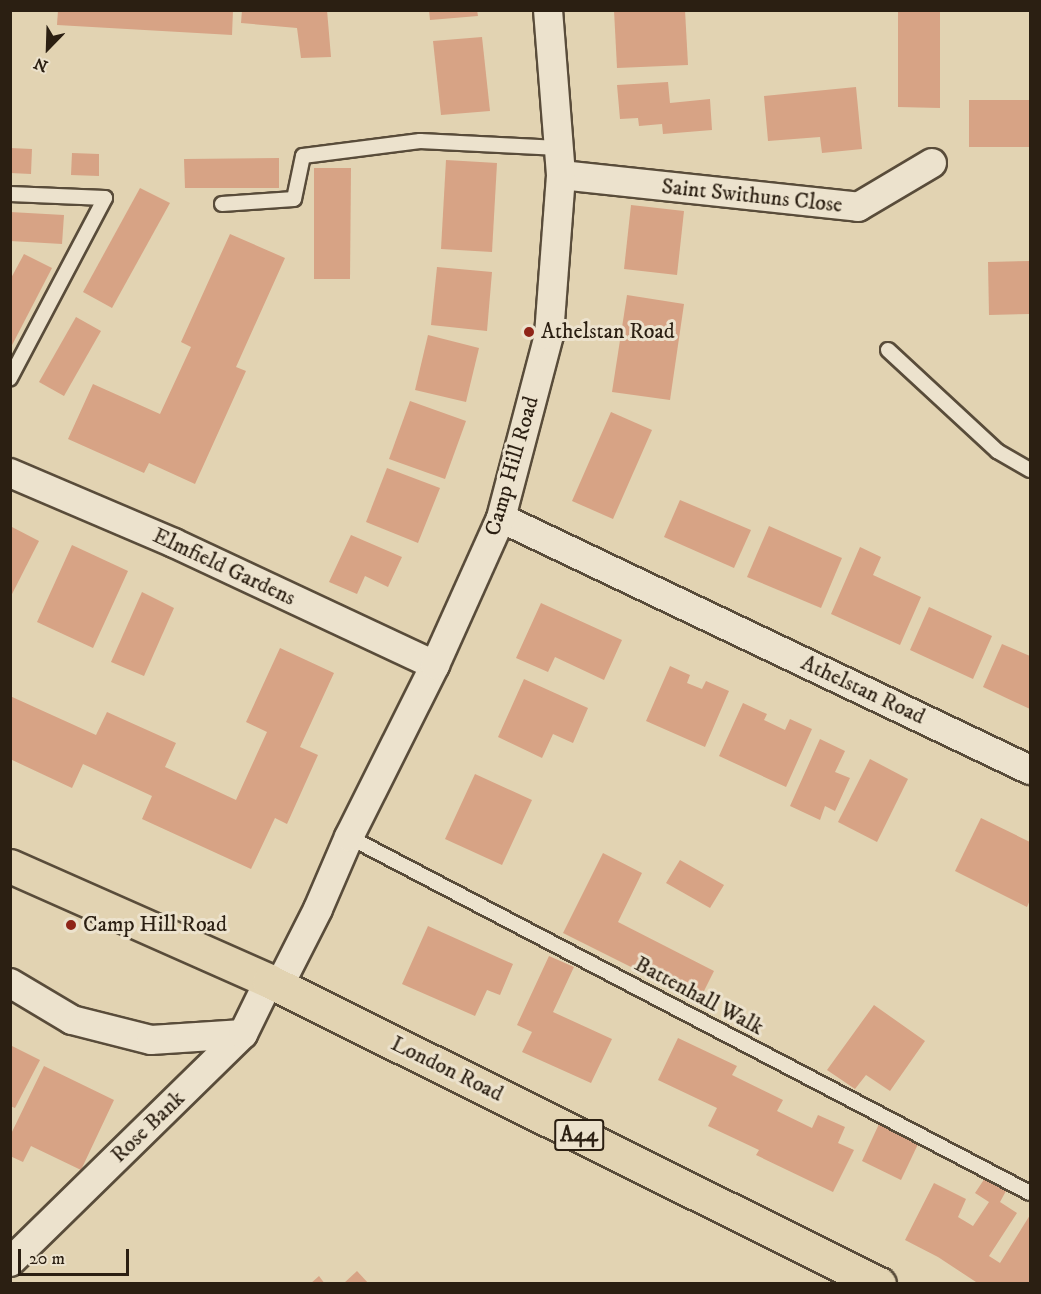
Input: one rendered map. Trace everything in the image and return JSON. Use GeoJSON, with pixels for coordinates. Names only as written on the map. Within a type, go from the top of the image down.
{"type":"FeatureCollection","features":[{"type":"Feature","properties":{"kind":"main road","name":"London Road"},"geometry":{"type":"LineString","coordinates":[[10,866],[274,983],[879,1284]]}},
{"type":"Feature","properties":{"kind":"street","name":"Camp Hill Road"},"geometry":{"type":"LineString","coordinates":[[274,983],[318,909],[349,837],[435,665],[501,518],[549,336],[560,162],[548,10]]}},
{"type":"Feature","properties":{"kind":"street","name":"Saint Swithuns Close"},"geometry":{"type":"LineString","coordinates":[[560,162],[858,207],[932,164]]}},
{"type":"Feature","properties":{"kind":"street","name":"Elmfield Gardens"},"geometry":{"type":"LineString","coordinates":[[10,473],[174,543],[435,665]]}},
{"type":"Feature","properties":{"kind":"street","name":"Athelstan Road"},"geometry":{"type":"LineString","coordinates":[[501,518],[1030,770]]}},
{"type":"Feature","properties":{"kind":"street"},"geometry":{"type":"LineString","coordinates":[[10,983],[72,1020],[151,1040],[243,1034]]}},
{"type":"Feature","properties":{"kind":"street","name":"Rose Bank"},"geometry":{"type":"LineString","coordinates":[[10,1262],[243,1034],[274,983]]}},
{"type":"Feature","properties":{"kind":"lane"},"geometry":{"type":"LineString","coordinates":[[222,204],[294,199],[303,156],[420,141],[560,162]]}},
{"type":"Feature","properties":{"kind":"lane"},"geometry":{"type":"LineString","coordinates":[[10,194],[105,198],[10,378]]}},
{"type":"Feature","properties":{"kind":"lane"},"geometry":{"type":"LineString","coordinates":[[888,350],[997,451],[1030,470]]}},
{"type":"Feature","properties":{"kind":"lane","name":"Battenhall Walk"},"geometry":{"type":"LineString","coordinates":[[349,837],[1030,1193]]}},
{"type":"Feature","properties":{"kind":"building"},"geometry":{"type":"Polygon","coordinates":[[[58,10],[233,10],[232,35],[57,25],[58,10]]]}},
{"type":"Feature","properties":{"kind":"building"},"geometry":{"type":"Polygon","coordinates":[[[242,10],[327,10],[331,57],[301,58],[297,28],[241,23],[242,10]]]}},
{"type":"Feature","properties":{"kind":"building"},"geometry":{"type":"Polygon","coordinates":[[[429,10],[477,10],[478,16],[430,20],[429,10]]]}},
{"type":"Feature","properties":{"kind":"building"},"geometry":{"type":"Polygon","coordinates":[[[614,10],[685,10],[688,65],[617,68],[614,10]]]}},
{"type":"Feature","properties":{"kind":"building"},"geometry":{"type":"Polygon","coordinates":[[[898,10],[940,10],[940,108],[898,107],[898,10]]]}},
{"type":"Feature","properties":{"kind":"building"},"geometry":{"type":"Polygon","coordinates":[[[482,37],[490,111],[441,115],[433,41],[482,37]]]}},
{"type":"Feature","properties":{"kind":"building"},"geometry":{"type":"Polygon","coordinates":[[[668,82],[670,103],[710,99],[712,130],[663,134],[662,124],[639,126],[638,118],[620,119],[617,85],[668,82]]]}},
{"type":"Feature","properties":{"kind":"building"},"geometry":{"type":"Polygon","coordinates":[[[856,87],[862,149],[822,153],[820,137],[768,141],[764,96],[856,87]]]}},
{"type":"Feature","properties":{"kind":"building"},"geometry":{"type":"Polygon","coordinates":[[[969,100],[1030,100],[1030,147],[969,147],[969,100]]]}},
{"type":"Feature","properties":{"kind":"building"},"geometry":{"type":"Polygon","coordinates":[[[10,148],[32,149],[31,174],[10,173],[10,148]]]}},
{"type":"Feature","properties":{"kind":"building"},"geometry":{"type":"Polygon","coordinates":[[[72,153],[99,154],[99,176],[71,175],[72,153]]]}},
{"type":"Feature","properties":{"kind":"building"},"geometry":{"type":"Polygon","coordinates":[[[279,158],[279,188],[185,188],[184,159],[279,158]]]}},
{"type":"Feature","properties":{"kind":"building"},"geometry":{"type":"Polygon","coordinates":[[[446,160],[497,163],[492,252],[441,249],[446,160]]]}},
{"type":"Feature","properties":{"kind":"building"},"geometry":{"type":"Polygon","coordinates":[[[314,168],[351,168],[350,279],[314,279],[314,168]]]}},
{"type":"Feature","properties":{"kind":"building"},"geometry":{"type":"Polygon","coordinates":[[[140,188],[170,203],[112,308],[83,292],[140,188]]]}},
{"type":"Feature","properties":{"kind":"building"},"geometry":{"type":"Polygon","coordinates":[[[631,205],[684,211],[677,275],[624,269],[631,205]]]}},
{"type":"Feature","properties":{"kind":"building"},"geometry":{"type":"Polygon","coordinates":[[[10,212],[64,215],[62,244],[10,241],[10,212]]]}},
{"type":"Feature","properties":{"kind":"building"},"geometry":{"type":"Polygon","coordinates":[[[230,234],[285,258],[236,367],[246,371],[195,484],[149,463],[144,473],[68,439],[93,384],[160,414],[191,347],[181,342],[230,234]]]}},
{"type":"Feature","properties":{"kind":"building"},"geometry":{"type":"Polygon","coordinates":[[[24,254],[52,268],[10,349],[10,280],[24,254]]]}},
{"type":"Feature","properties":{"kind":"building"},"geometry":{"type":"Polygon","coordinates":[[[1030,261],[1030,314],[989,315],[988,262],[1030,261]]]}},
{"type":"Feature","properties":{"kind":"building"},"geometry":{"type":"Polygon","coordinates":[[[437,267],[492,272],[487,331],[431,325],[437,267]]]}},
{"type":"Feature","properties":{"kind":"building"},"geometry":{"type":"Polygon","coordinates":[[[627,295],[684,304],[670,400],[612,392],[627,295]]]}},
{"type":"Feature","properties":{"kind":"building"},"geometry":{"type":"Polygon","coordinates":[[[76,317],[101,331],[64,396],[39,382],[76,317]]]}},
{"type":"Feature","properties":{"kind":"building"},"geometry":{"type":"Polygon","coordinates":[[[428,335],[479,348],[466,402],[415,390],[428,335]]]}},
{"type":"Feature","properties":{"kind":"building"},"geometry":{"type":"Polygon","coordinates":[[[410,401],[466,421],[445,479],[389,459],[410,401]]]}},
{"type":"Feature","properties":{"kind":"building"},"geometry":{"type":"Polygon","coordinates":[[[611,412],[652,430],[613,519],[572,501],[611,412]]]}},
{"type":"Feature","properties":{"kind":"building"},"geometry":{"type":"Polygon","coordinates":[[[387,468],[440,488],[418,543],[366,522],[387,468]]]}},
{"type":"Feature","properties":{"kind":"building"},"geometry":{"type":"Polygon","coordinates":[[[680,500],[751,530],[734,568],[664,537],[680,500]]]}},
{"type":"Feature","properties":{"kind":"building"},"geometry":{"type":"Polygon","coordinates":[[[10,526],[39,541],[10,598],[10,526]]]}},
{"type":"Feature","properties":{"kind":"building"},"geometry":{"type":"Polygon","coordinates":[[[769,526],[842,558],[821,608],[747,577],[769,526]]]}},
{"type":"Feature","properties":{"kind":"building"},"geometry":{"type":"Polygon","coordinates":[[[351,535],[402,557],[388,587],[365,576],[357,594],[329,582],[351,535]]]}},
{"type":"Feature","properties":{"kind":"building"},"geometry":{"type":"Polygon","coordinates":[[[72,545],[128,571],[93,648],[37,622],[72,545]]]}},
{"type":"Feature","properties":{"kind":"building"},"geometry":{"type":"Polygon","coordinates":[[[860,547],[881,557],[873,575],[921,597],[900,645],[831,614],[860,547]]]}},
{"type":"Feature","properties":{"kind":"building"},"geometry":{"type":"Polygon","coordinates":[[[142,592],[174,608],[144,676],[111,662],[142,592]]]}},
{"type":"Feature","properties":{"kind":"building"},"geometry":{"type":"Polygon","coordinates":[[[541,603],[622,640],[604,680],[555,657],[548,672],[516,658],[541,603]]]}},
{"type":"Feature","properties":{"kind":"building"},"geometry":{"type":"Polygon","coordinates":[[[929,607],[992,636],[973,679],[910,650],[929,607]]]}},
{"type":"Feature","properties":{"kind":"building"},"geometry":{"type":"Polygon","coordinates":[[[1002,644],[1030,656],[1030,709],[983,687],[1002,644]]]}},
{"type":"Feature","properties":{"kind":"building"},"geometry":{"type":"Polygon","coordinates":[[[280,648],[334,673],[300,747],[318,755],[287,824],[275,818],[251,869],[142,819],[152,796],[83,764],[72,788],[10,759],[10,696],[96,735],[107,712],[176,743],[165,767],[236,800],[267,732],[246,722],[280,648]]]}},
{"type":"Feature","properties":{"kind":"building"},"geometry":{"type":"Polygon","coordinates":[[[670,666],[690,675],[687,683],[702,689],[706,681],[729,691],[705,747],[646,721],[670,666]]]}},
{"type":"Feature","properties":{"kind":"building"},"geometry":{"type":"Polygon","coordinates":[[[524,679],[588,708],[573,743],[553,734],[542,758],[498,737],[524,679]]]}},
{"type":"Feature","properties":{"kind":"building"},"geometry":{"type":"Polygon","coordinates":[[[743,703],[767,714],[764,720],[785,730],[790,719],[812,729],[786,787],[719,756],[743,703]]]}},
{"type":"Feature","properties":{"kind":"building"},"geometry":{"type":"Polygon","coordinates":[[[820,739],[845,751],[835,772],[850,778],[835,811],[825,806],[820,820],[790,806],[820,739]]]}},
{"type":"Feature","properties":{"kind":"building"},"geometry":{"type":"Polygon","coordinates":[[[870,759],[908,779],[877,842],[838,822],[870,759]]]}},
{"type":"Feature","properties":{"kind":"building"},"geometry":{"type":"Polygon","coordinates":[[[475,774],[532,800],[502,865],[445,839],[475,774]]]}},
{"type":"Feature","properties":{"kind":"building"},"geometry":{"type":"Polygon","coordinates":[[[981,818],[1030,842],[1030,900],[1027,907],[955,871],[981,818]]]}},
{"type":"Feature","properties":{"kind":"building"},"geometry":{"type":"Polygon","coordinates":[[[603,853],[642,873],[618,922],[714,971],[699,1001],[563,933],[603,853]]]}},
{"type":"Feature","properties":{"kind":"building"},"geometry":{"type":"Polygon","coordinates":[[[680,860],[724,885],[710,908],[666,883],[680,860]]]}},
{"type":"Feature","properties":{"kind":"building"},"geometry":{"type":"Polygon","coordinates":[[[428,926],[513,964],[500,995],[487,990],[475,1016],[402,984],[428,926]]]}},
{"type":"Feature","properties":{"kind":"building"},"geometry":{"type":"Polygon","coordinates":[[[549,956],[574,967],[553,1012],[612,1039],[591,1083],[522,1052],[532,1032],[517,1025],[549,956]]]}},
{"type":"Feature","properties":{"kind":"building"},"geometry":{"type":"Polygon","coordinates":[[[874,1005],[925,1041],[890,1091],[866,1075],[855,1089],[827,1070],[874,1005]]]}},
{"type":"Feature","properties":{"kind":"building"},"geometry":{"type":"Polygon","coordinates":[[[678,1038],[737,1066],[732,1075],[783,1100],[777,1111],[812,1128],[818,1115],[845,1127],[838,1143],[854,1150],[833,1192],[756,1155],[759,1150],[708,1126],[717,1108],[658,1080],[678,1038]]]}},
{"type":"Feature","properties":{"kind":"building"},"geometry":{"type":"Polygon","coordinates":[[[10,1045],[40,1060],[15,1108],[10,1106],[10,1045]]]}},
{"type":"Feature","properties":{"kind":"building"},"geometry":{"type":"Polygon","coordinates":[[[44,1066],[114,1100],[81,1170],[31,1146],[23,1162],[10,1156],[10,1136],[44,1066]]]}},
{"type":"Feature","properties":{"kind":"building"},"geometry":{"type":"Polygon","coordinates":[[[879,1124],[919,1142],[901,1180],[862,1161],[879,1124]]]}},
{"type":"Feature","properties":{"kind":"building"},"geometry":{"type":"Polygon","coordinates":[[[985,1178],[1006,1191],[1000,1202],[1017,1213],[989,1256],[1000,1263],[1030,1215],[1030,1284],[979,1284],[938,1257],[905,1240],[934,1183],[966,1199],[958,1217],[973,1226],[989,1202],[975,1193],[985,1178]]]}},
{"type":"Feature","properties":{"kind":"building"},"geometry":{"type":"Polygon","coordinates":[[[357,1271],[369,1284],[343,1284],[357,1271]]]}},
{"type":"Feature","properties":{"kind":"building"},"geometry":{"type":"Polygon","coordinates":[[[319,1276],[325,1284],[310,1284],[319,1276]]]}},
{"type":"Feature","properties":{"kind":"place","name":"Athelstan Road"},"geometry":{"type":"Point","coordinates":[529,332]}},
{"type":"Feature","properties":{"kind":"place","name":"Camp Hill Road"},"geometry":{"type":"Point","coordinates":[71,925]}}]}
